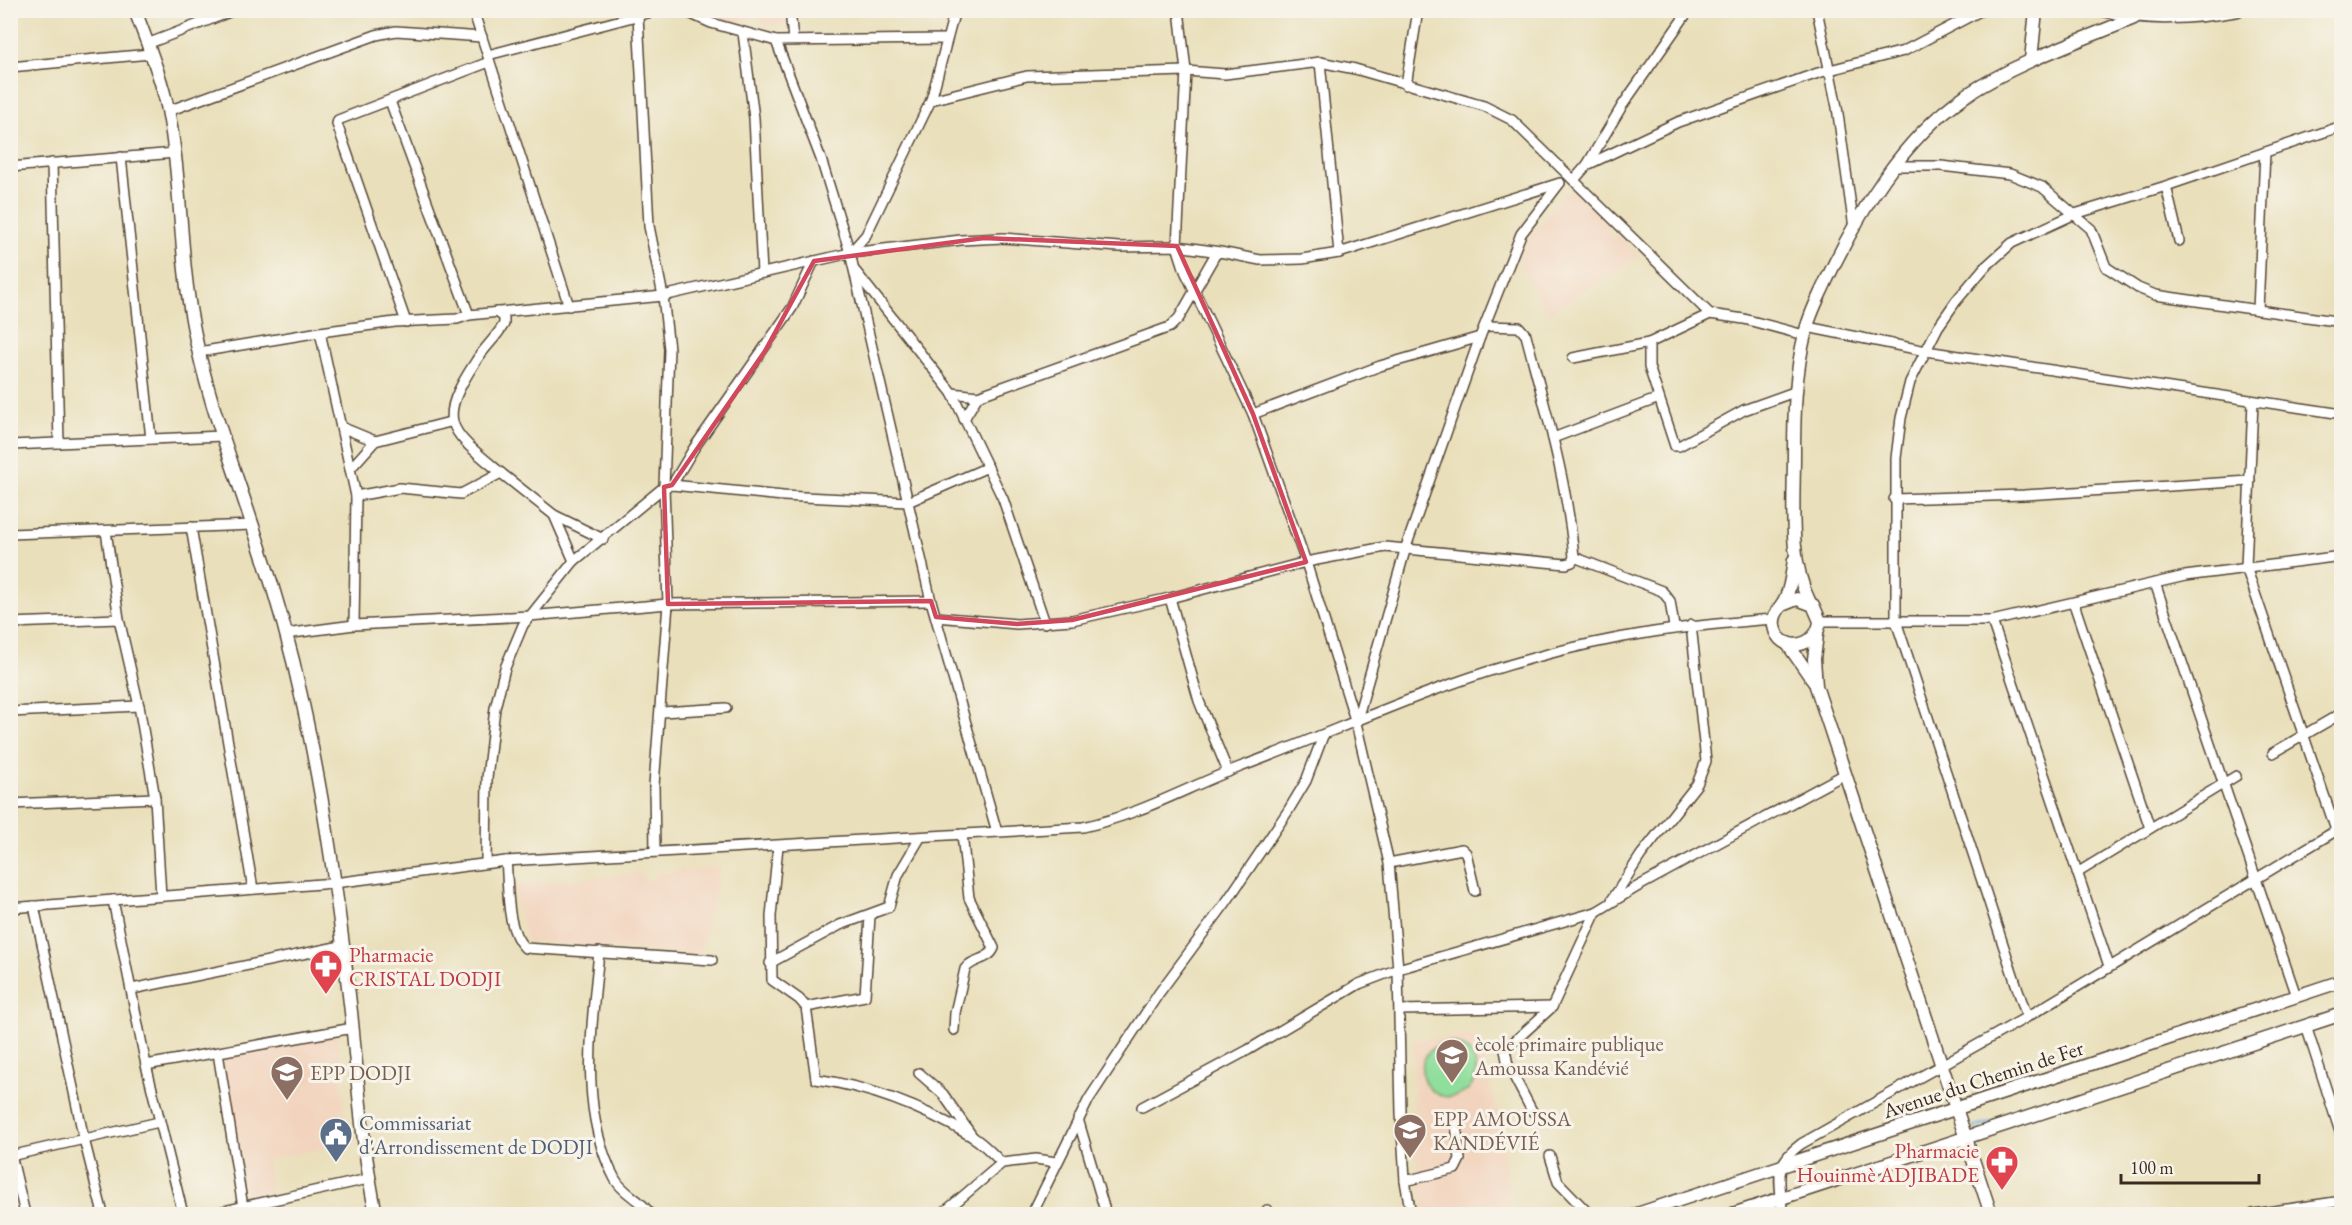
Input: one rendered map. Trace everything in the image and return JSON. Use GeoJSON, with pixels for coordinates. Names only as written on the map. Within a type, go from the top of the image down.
{"type":"FeatureCollection","features":[{"type":"Feature","properties":{"kind":"main road"},"geometry":{"type":"LineString","coordinates":[[135,10],[168,111],[175,153],[187,287],[199,352],[285,634],[306,720],[333,883],[353,1028],[368,1179],[376,1215]]}},
{"type":"Feature","properties":{"kind":"main road"},"geometry":{"type":"LineString","coordinates":[[2031,60],[2036,10]]}},
{"type":"Feature","properties":{"kind":"main road"},"geometry":{"type":"LineString","coordinates":[[2103,10],[2181,19],[2238,10]]}},
{"type":"Feature","properties":{"kind":"main road"},"geometry":{"type":"LineString","coordinates":[[1991,1215],[1816,686],[1814,659],[1820,621],[1801,580],[1796,550],[1794,437],[1797,391],[1805,331],[1854,228],[1894,166],[1931,124],[1963,97],[2004,72],[2135,14]]}},
{"type":"Feature","properties":{"kind":"main road"},"geometry":{"type":"LineString","coordinates":[[1796,550],[1789,590],[1774,619],[1776,632],[1787,643],[1816,686]]}},
{"type":"Feature","properties":{"kind":"main road"},"geometry":{"type":"LineString","coordinates":[[1782,605],[1794,599],[1810,603]]}},
{"type":"Feature","properties":{"kind":"main road"},"geometry":{"type":"LineString","coordinates":[[1787,643],[1804,645],[1817,634]]}},
{"type":"Feature","properties":{"kind":"main road","name":"Avenue du Chemin de Fer"},"geometry":{"type":"LineString","coordinates":[[1637,1215],[2342,981]]}},
{"type":"Feature","properties":{"kind":"main road"},"geometry":{"type":"LineString","coordinates":[[1739,1214],[2342,1014]]}},
{"type":"Feature","properties":{"kind":"street"},"geometry":{"type":"LineString","coordinates":[[10,67],[148,49],[235,10]]}},
{"type":"Feature","properties":{"kind":"street"},"geometry":{"type":"LineString","coordinates":[[473,10],[568,306]]}},
{"type":"Feature","properties":{"kind":"street"},"geometry":{"type":"LineString","coordinates":[[406,322],[337,128],[338,120],[488,58],[659,10]]}},
{"type":"Feature","properties":{"kind":"street"},"geometry":{"type":"LineString","coordinates":[[682,10],[742,33],[776,40],[946,39]]}},
{"type":"Feature","properties":{"kind":"street"},"geometry":{"type":"LineString","coordinates":[[790,10],[793,39]]}},
{"type":"Feature","properties":{"kind":"street"},"geometry":{"type":"LineString","coordinates":[[850,253],[866,235],[931,100],[955,10]]}},
{"type":"Feature","properties":{"kind":"street"},"geometry":{"type":"LineString","coordinates":[[1179,10],[1186,71],[1177,246],[1194,290],[1253,414],[1306,562],[1356,723],[1389,863],[1398,969],[1405,1181],[1411,1215]]}},
{"type":"Feature","properties":{"kind":"street"},"geometry":{"type":"LineString","coordinates":[[1406,85],[1418,10]]}},
{"type":"Feature","properties":{"kind":"street"},"geometry":{"type":"LineString","coordinates":[[1587,165],[1622,106],[1689,10]]}},
{"type":"Feature","properties":{"kind":"street"},"geometry":{"type":"LineString","coordinates":[[1818,10],[1830,70],[1854,228]]}},
{"type":"Feature","properties":{"kind":"street"},"geometry":{"type":"LineString","coordinates":[[199,352],[320,332],[663,296],[850,253],[984,238],[1145,248],[1177,246],[1260,260],[1302,260],[1339,253],[1560,183],[1571,178],[1587,165],[1678,122],[1830,70],[1904,51],[1982,10]]}},
{"type":"Feature","properties":{"kind":"street"},"geometry":{"type":"LineString","coordinates":[[638,16],[649,226],[663,296],[669,350],[668,604],[662,712],[654,785],[655,851]]}},
{"type":"Feature","properties":{"kind":"street"},"geometry":{"type":"LineString","coordinates":[[168,111],[375,35],[396,31],[482,37]]}},
{"type":"Feature","properties":{"kind":"street"},"geometry":{"type":"LineString","coordinates":[[742,33],[754,118],[762,273]]}},
{"type":"Feature","properties":{"kind":"street"},"geometry":{"type":"LineString","coordinates":[[776,40],[821,159],[850,253],[931,601],[996,832]]}},
{"type":"Feature","properties":{"kind":"street"},"geometry":{"type":"LineString","coordinates":[[931,100],[1027,76],[1186,71],[1225,74],[1320,62],[1355,69],[1503,113],[1710,314]]}},
{"type":"Feature","properties":{"kind":"street"},"geometry":{"type":"LineString","coordinates":[[1320,62],[1339,253]]}},
{"type":"Feature","properties":{"kind":"street"},"geometry":{"type":"LineString","coordinates":[[390,100],[469,315]]}},
{"type":"Feature","properties":{"kind":"street"},"geometry":{"type":"LineString","coordinates":[[2027,1017],[1896,621],[1894,499],[1901,418],[1910,382],[1956,301],[1984,268],[2013,243],[2074,214],[2166,186],[2342,126]]}},
{"type":"Feature","properties":{"kind":"street"},"geometry":{"type":"LineString","coordinates":[[10,167],[175,153]]}},
{"type":"Feature","properties":{"kind":"street"},"geometry":{"type":"LineString","coordinates":[[2258,310],[2265,153]]}},
{"type":"Feature","properties":{"kind":"street"},"geometry":{"type":"LineString","coordinates":[[121,157],[151,439]]}},
{"type":"Feature","properties":{"kind":"street"},"geometry":{"type":"LineString","coordinates":[[52,163],[59,443]]}},
{"type":"Feature","properties":{"kind":"street"},"geometry":{"type":"LineString","coordinates":[[1894,166],[1975,169],[2010,174],[2042,187],[2091,229],[2106,267],[2138,288],[2156,295],[2342,322]]}},
{"type":"Feature","properties":{"kind":"street"},"geometry":{"type":"LineString","coordinates":[[1356,723],[1392,605],[1406,547],[1480,336],[1521,234],[1560,183]]}},
{"type":"Feature","properties":{"kind":"street"},"geometry":{"type":"LineString","coordinates":[[2166,186],[2179,241]]}},
{"type":"Feature","properties":{"kind":"street"},"geometry":{"type":"LineString","coordinates":[[952,393],[978,396],[1170,327],[1179,318],[1215,255],[1220,252]]}},
{"type":"Feature","properties":{"kind":"street"},"geometry":{"type":"LineString","coordinates":[[486,862],[487,778],[495,708],[505,668],[529,616],[574,561],[668,486],[765,351],[792,308],[814,261]]}},
{"type":"Feature","properties":{"kind":"street"},"geometry":{"type":"LineString","coordinates":[[855,271],[952,393],[1004,499],[1045,623]]}},
{"type":"Feature","properties":{"kind":"street"},"geometry":{"type":"LineString","coordinates":[[497,312],[504,317],[504,324],[458,391],[450,409],[450,422],[472,449],[554,515],[603,539]]}},
{"type":"Feature","properties":{"kind":"street"},"geometry":{"type":"LineString","coordinates":[[1573,358],[1649,343],[1710,314],[1926,351],[2342,414]]}},
{"type":"Feature","properties":{"kind":"street"},"geometry":{"type":"LineString","coordinates":[[936,617],[1017,624],[1072,620],[1170,598],[1306,562],[1385,547],[1406,547],[1566,564],[1572,562],[1574,557],[1570,518],[1553,438],[1523,329],[1485,326]]}},
{"type":"Feature","properties":{"kind":"street"},"geometry":{"type":"LineString","coordinates":[[320,332],[356,496],[354,625]]}},
{"type":"Feature","properties":{"kind":"street"},"geometry":{"type":"LineString","coordinates":[[1253,414],[1380,366],[1480,336]]}},
{"type":"Feature","properties":{"kind":"street"},"geometry":{"type":"LineString","coordinates":[[1649,343],[1649,367],[1673,443],[1679,446],[1744,410],[1797,391]]}},
{"type":"Feature","properties":{"kind":"street"},"geometry":{"type":"LineString","coordinates":[[964,419],[978,396]]}},
{"type":"Feature","properties":{"kind":"street"},"geometry":{"type":"LineString","coordinates":[[1553,438],[1659,398]]}},
{"type":"Feature","properties":{"kind":"street"},"geometry":{"type":"LineString","coordinates":[[1782,1215],[1780,1167],[1783,1159],[1801,1144],[2027,1017],[2339,829],[2302,734],[2246,567],[2253,402]]}},
{"type":"Feature","properties":{"kind":"street"},"geometry":{"type":"LineString","coordinates":[[350,469],[375,441],[450,422]]}},
{"type":"Feature","properties":{"kind":"street"},"geometry":{"type":"LineString","coordinates":[[341,427],[375,441]]}},
{"type":"Feature","properties":{"kind":"street"},"geometry":{"type":"LineString","coordinates":[[10,444],[223,436]]}},
{"type":"Feature","properties":{"kind":"street"},"geometry":{"type":"LineString","coordinates":[[668,486],[783,496],[908,502],[988,467]]}},
{"type":"Feature","properties":{"kind":"street"},"geometry":{"type":"LineString","coordinates":[[356,496],[400,488],[461,494],[501,473]]}},
{"type":"Feature","properties":{"kind":"street"},"geometry":{"type":"LineString","coordinates":[[1894,499],[2024,495],[2250,481]]}},
{"type":"Feature","properties":{"kind":"street"},"geometry":{"type":"LineString","coordinates":[[554,515],[574,561]]}},
{"type":"Feature","properties":{"kind":"street"},"geometry":{"type":"LineString","coordinates":[[10,534],[253,525]]}},
{"type":"Feature","properties":{"kind":"street"},"geometry":{"type":"LineString","coordinates":[[191,527],[253,889]]}},
{"type":"Feature","properties":{"kind":"street"},"geometry":{"type":"LineString","coordinates":[[106,531],[119,619],[139,706],[154,798],[161,896]]}},
{"type":"Feature","properties":{"kind":"street"},"geometry":{"type":"LineString","coordinates":[[1820,621],[1992,621],[2074,604],[2155,583],[2246,567],[2342,556]]}},
{"type":"Feature","properties":{"kind":"street"},"geometry":{"type":"LineString","coordinates":[[1574,557],[1662,591],[1670,601],[1674,627]]}},
{"type":"Feature","properties":{"kind":"street"},"geometry":{"type":"LineString","coordinates":[[2155,583],[2296,996]]}},
{"type":"Feature","properties":{"kind":"street"},"geometry":{"type":"LineString","coordinates":[[1170,598],[1199,701],[1228,772]]}},
{"type":"Feature","properties":{"kind":"street"},"geometry":{"type":"LineString","coordinates":[[285,634],[354,625],[529,616],[668,604],[931,601]]}},
{"type":"Feature","properties":{"kind":"street"},"geometry":{"type":"LineString","coordinates":[[2074,604],[2150,828]]}},
{"type":"Feature","properties":{"kind":"street"},"geometry":{"type":"LineString","coordinates":[[10,623],[119,619]]}},
{"type":"Feature","properties":{"kind":"street"},"geometry":{"type":"LineString","coordinates":[[10,908],[333,883],[486,862],[1060,830],[1107,822],[1156,805],[1228,772],[1433,691],[1532,658],[1674,627],[1774,619]]}},
{"type":"Feature","properties":{"kind":"street"},"geometry":{"type":"LineString","coordinates":[[1992,621],[2109,966]]}},
{"type":"Feature","properties":{"kind":"street"},"geometry":{"type":"LineString","coordinates":[[1611,902],[1641,855],[1697,784],[1705,767],[1691,625]]}},
{"type":"Feature","properties":{"kind":"street"},"geometry":{"type":"LineString","coordinates":[[10,712],[139,706]]}},
{"type":"Feature","properties":{"kind":"street"},"geometry":{"type":"LineString","coordinates":[[662,712],[726,708]]}},
{"type":"Feature","properties":{"kind":"street"},"geometry":{"type":"LineString","coordinates":[[2273,753],[2302,734],[2342,713]]}},
{"type":"Feature","properties":{"kind":"street"},"geometry":{"type":"LineString","coordinates":[[1032,1215],[1078,1119],[1153,1002],[1227,901],[1288,810],[1306,781],[1323,736]]}},
{"type":"Feature","properties":{"kind":"street"},"geometry":{"type":"LineString","coordinates":[[1142,1107],[1248,1050],[1359,984],[1398,969],[1596,912],[1845,774]]}},
{"type":"Feature","properties":{"kind":"street"},"geometry":{"type":"LineString","coordinates":[[2077,873],[2236,776]]}},
{"type":"Feature","properties":{"kind":"street"},"geometry":{"type":"LineString","coordinates":[[10,804],[154,798]]}},
{"type":"Feature","properties":{"kind":"street"},"geometry":{"type":"LineString","coordinates":[[954,1030],[955,1012],[965,969],[968,964],[989,956],[994,948],[969,898],[962,834]]}},
{"type":"Feature","properties":{"kind":"street"},"geometry":{"type":"LineString","coordinates":[[770,963],[834,928],[870,916],[892,903],[898,874],[920,838]]}},
{"type":"Feature","properties":{"kind":"street"},"geometry":{"type":"LineString","coordinates":[[778,846],[771,916],[772,980],[799,999],[806,1007],[816,1079],[878,1092],[972,1136]]}},
{"type":"Feature","properties":{"kind":"street"},"geometry":{"type":"LineString","coordinates":[[1389,863],[1462,849],[1466,853],[1475,891]]}},
{"type":"Feature","properties":{"kind":"street"},"geometry":{"type":"LineString","coordinates":[[506,861],[513,929],[517,940],[525,948],[712,960]]}},
{"type":"Feature","properties":{"kind":"street"},"geometry":{"type":"LineString","coordinates":[[113,900],[146,1065],[183,1215]]}},
{"type":"Feature","properties":{"kind":"street"},"geometry":{"type":"LineString","coordinates":[[34,906],[84,1139],[103,1215]]}},
{"type":"Feature","properties":{"kind":"street"},"geometry":{"type":"LineString","coordinates":[[1532,1111],[1508,1065],[1505,1050],[1552,1007],[1596,912]]}},
{"type":"Feature","properties":{"kind":"street"},"geometry":{"type":"LineString","coordinates":[[806,1007],[865,996],[870,916]]}},
{"type":"Feature","properties":{"kind":"street"},"geometry":{"type":"LineString","coordinates":[[132,988],[341,946]]}},
{"type":"Feature","properties":{"kind":"street"},"geometry":{"type":"LineString","coordinates":[[599,952],[590,1051],[596,1125],[615,1180],[640,1200],[650,1215]]}},
{"type":"Feature","properties":{"kind":"street"},"geometry":{"type":"LineString","coordinates":[[1400,1010],[1552,1007]]}},
{"type":"Feature","properties":{"kind":"street"},"geometry":{"type":"LineString","coordinates":[[2306,1026],[2338,1117],[2342,1138]]}},
{"type":"Feature","properties":{"kind":"street"},"geometry":{"type":"LineString","coordinates":[[146,1065],[353,1028]]}},
{"type":"Feature","properties":{"kind":"street"},"geometry":{"type":"LineString","coordinates":[[218,1053],[243,1207]]}},
{"type":"Feature","properties":{"kind":"street"},"geometry":{"type":"LineString","coordinates":[[919,1073],[943,1094],[972,1136],[1002,1163]]}},
{"type":"Feature","properties":{"kind":"street"},"geometry":{"type":"LineString","coordinates":[[1078,1119],[1106,1215]]}},
{"type":"Feature","properties":{"kind":"street"},"geometry":{"type":"LineString","coordinates":[[25,1215],[11,1154],[159,1122]]}},
{"type":"Feature","properties":{"kind":"street"},"geometry":{"type":"LineString","coordinates":[[1405,1181],[1455,1170],[1460,1160],[1456,1124]]}},
{"type":"Feature","properties":{"kind":"street"},"geometry":{"type":"LineString","coordinates":[[1550,1156],[1558,1182],[1590,1215]]}},
{"type":"Feature","properties":{"kind":"street"},"geometry":{"type":"LineString","coordinates":[[942,1215],[1002,1163],[1036,1159],[1056,1162]]}},
{"type":"Feature","properties":{"kind":"street"},"geometry":{"type":"LineString","coordinates":[[210,1215],[368,1179]]}},
{"type":"Feature","properties":{"kind":"street"},"geometry":{"type":"LineString","coordinates":[[2253,1215],[2342,1201]]}},
{"type":"Feature","properties":{"kind":"highlighted area"},"geometry":{"type":"Polygon","coordinates":[[[984,238],[1177,246],[1253,414],[1306,562],[1072,620],[1017,624],[936,617],[931,601],[668,604],[664,487],[672,485],[765,351],[814,261],[984,238]]]}},
{"type":"Feature","properties":{"kind":"shaded area"},"geometry":{"type":"Polygon","coordinates":[[[708,11],[784,11],[786,24],[762,24],[760,17],[751,14],[749,20],[721,21],[708,11]]]}},
{"type":"Feature","properties":{"kind":"shaded area"},"geometry":{"type":"Polygon","coordinates":[[[1574,192],[1609,226],[1609,233],[1612,237],[1619,236],[1640,256],[1547,314],[1518,261],[1525,245],[1564,193],[1574,192]]]}},
{"type":"Feature","properties":{"kind":"shaded area"},"geometry":{"type":"Polygon","coordinates":[[[720,867],[700,955],[526,941],[513,886],[642,873],[645,880],[653,880],[656,873],[720,867]]]}},
{"type":"Feature","properties":{"kind":"shaded area","name":"EPP DODJI"},"geometry":{"type":"Polygon","coordinates":[[[338,1035],[347,1144],[267,1159],[271,1192],[246,1197],[223,1058],[338,1035]]]}},
{"type":"Feature","properties":{"kind":"shaded area","name":"ècole primaire publique Amoussa Kandévié"},"geometry":{"type":"Polygon","coordinates":[[[1477,1035],[1501,1128],[1510,1207],[1513,1214],[1424,1214],[1414,1144],[1414,1040],[1477,1035]]]}},
{"type":"Feature","properties":{"kind":"green space"},"geometry":{"type":"Polygon","coordinates":[[[1449,1043],[1459,1045],[1468,1051],[1474,1060],[1476,1070],[1474,1080],[1468,1089],[1459,1095],[1449,1097],[1439,1095],[1430,1089],[1424,1080],[1422,1070],[1424,1060],[1430,1051],[1439,1045],[1449,1043]]]}},
{"type":"Feature","properties":{"kind":"waterway"},"geometry":{"type":"LineString","coordinates":[[1974,1128],[1995,1122]]}},
{"type":"Feature","properties":{"kind":"place","name":"Pharmacie CRISTAL DODJI"},"geometry":{"type":"Point","coordinates":[326,995]}},
{"type":"Feature","properties":{"kind":"place","name":"ècole primaire publique Amoussa Kandévié"},"geometry":{"type":"Point","coordinates":[1452,1084]}},
{"type":"Feature","properties":{"kind":"place","name":"EPP DODJI"},"geometry":{"type":"Point","coordinates":[287,1101]}},
{"type":"Feature","properties":{"kind":"place","name":"EPP AMOUSSA KANDÉVIÉ"},"geometry":{"type":"Point","coordinates":[1410,1159]}},
{"type":"Feature","properties":{"kind":"place","name":"Commissariat d'Arrondissement de DODJI"},"geometry":{"type":"Point","coordinates":[336,1163]}},
{"type":"Feature","properties":{"kind":"place","name":"Pharmacie Houinmè ADJIBADE"},"geometry":{"type":"Point","coordinates":[2002,1191]}}]}
